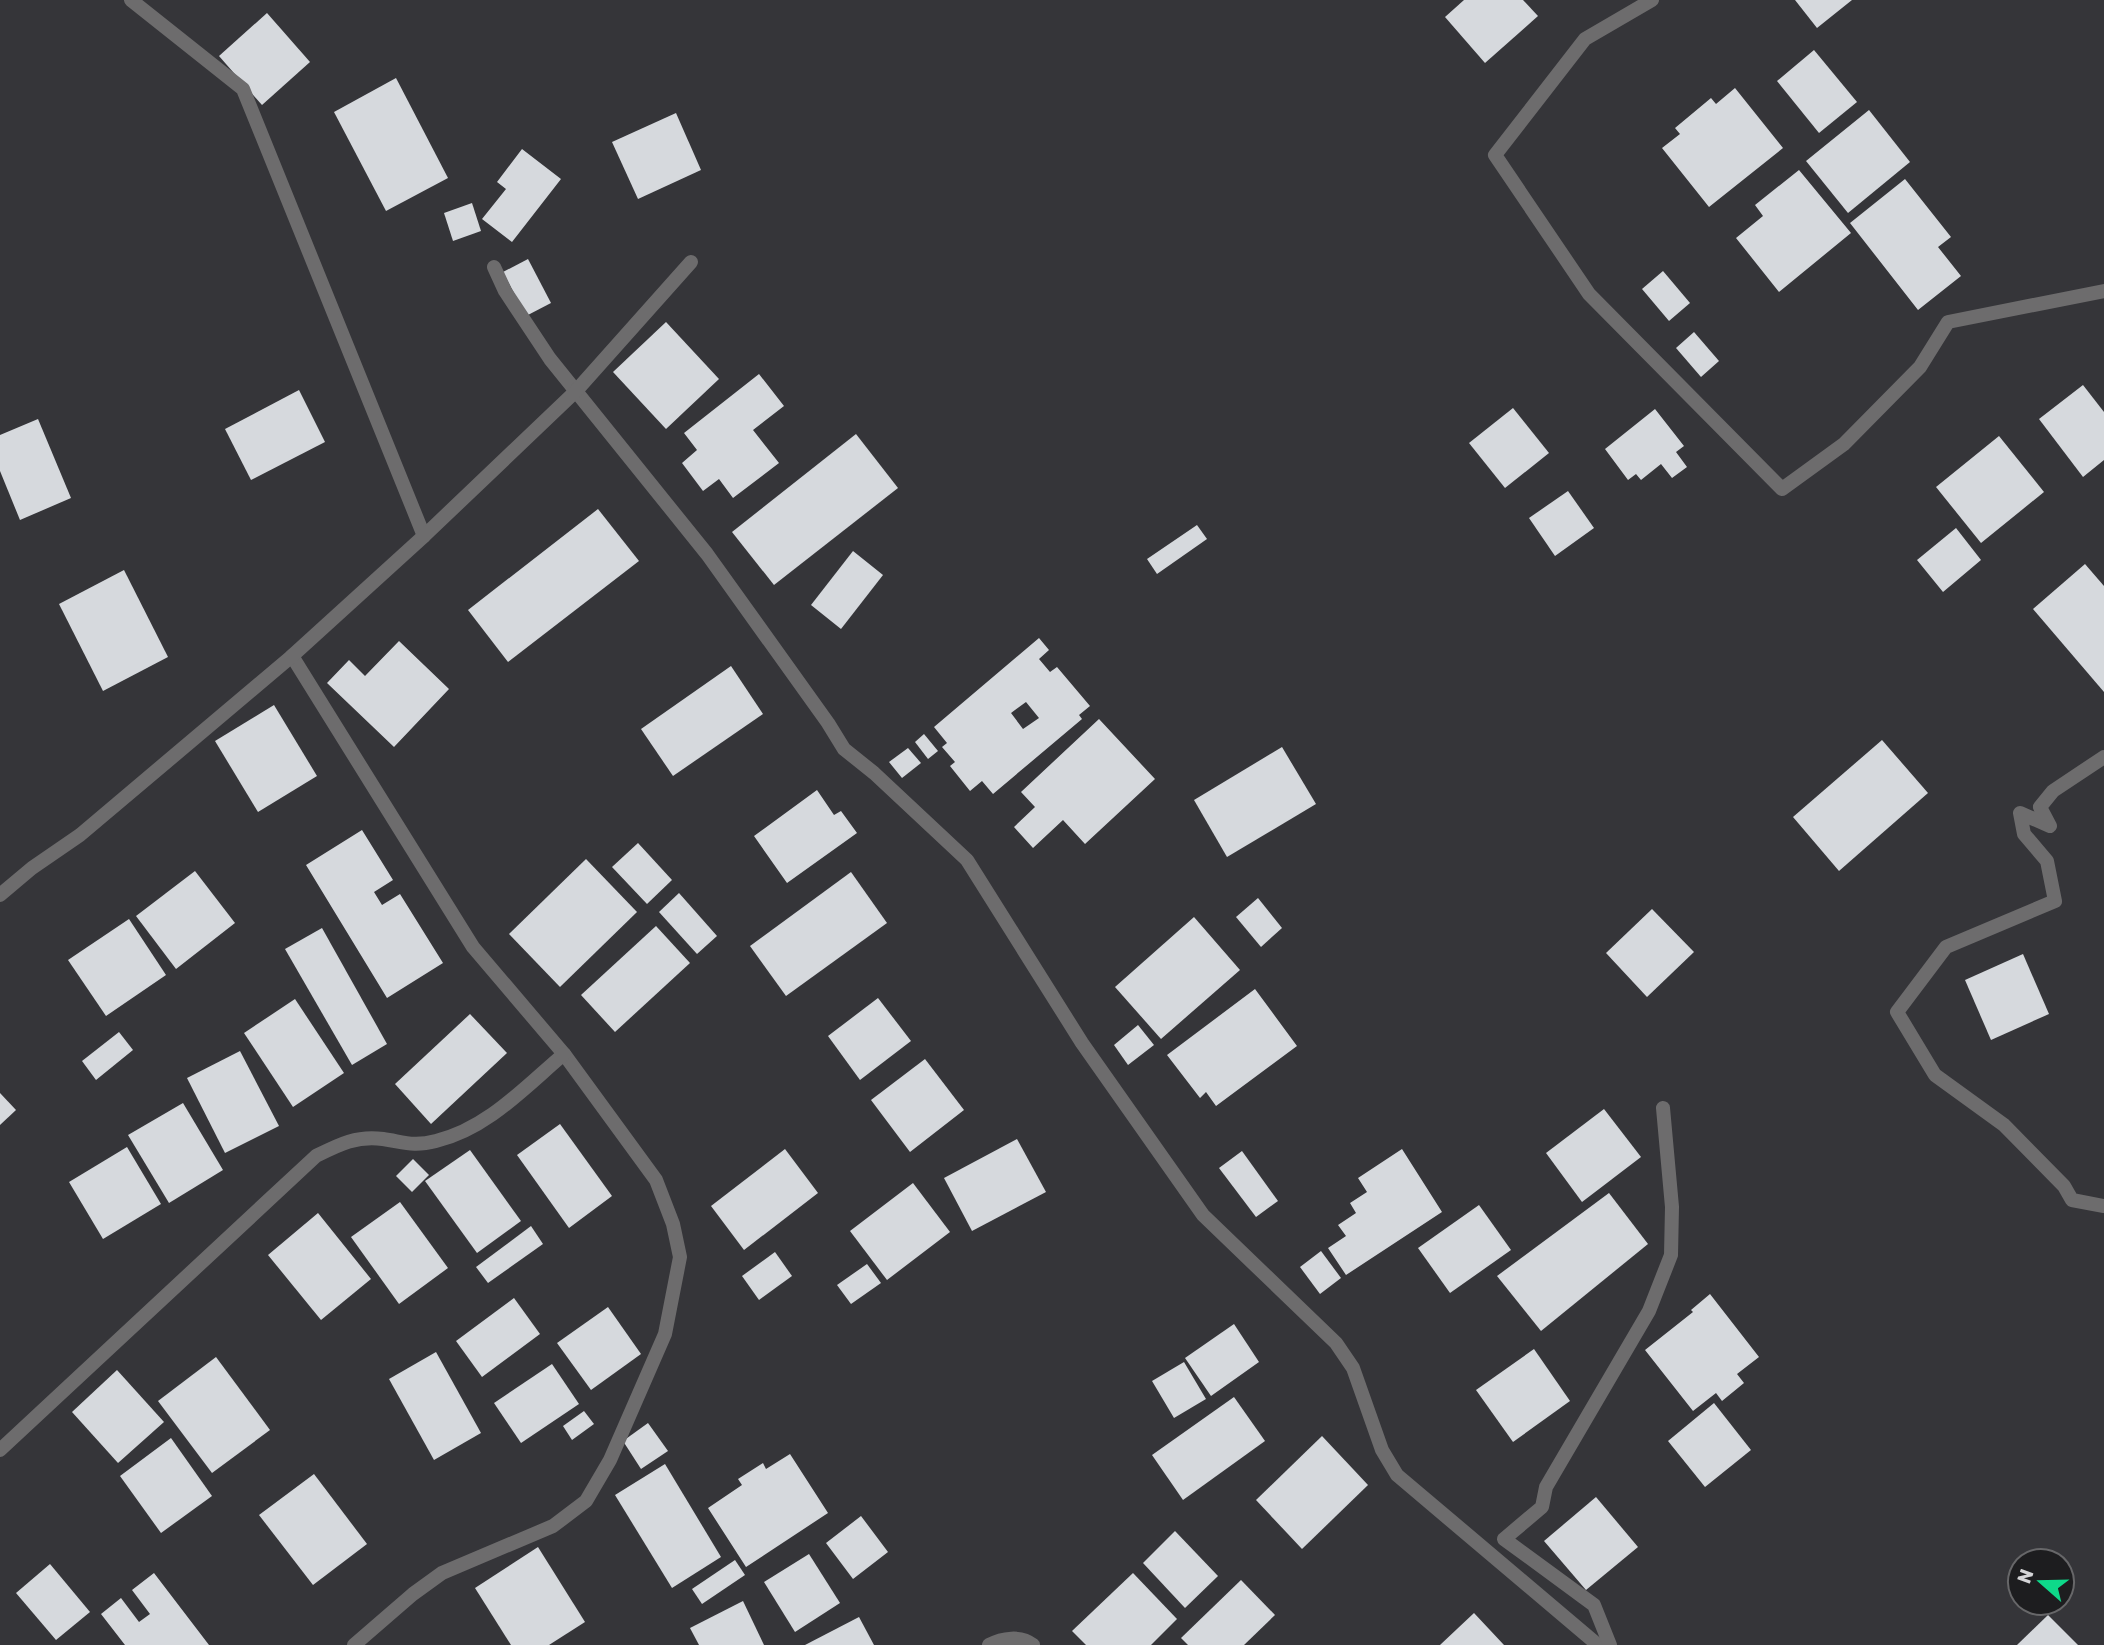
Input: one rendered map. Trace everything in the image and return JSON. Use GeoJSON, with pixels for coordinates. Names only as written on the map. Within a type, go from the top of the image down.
{"type":"FeatureCollection","features":[{"type":"Feature","properties":{"kind":"street"},"geometry":{"type":"LineString","coordinates":[[131,0],[243,89],[424,536]]}},
{"type":"Feature","properties":{"kind":"street"},"geometry":{"type":"LineString","coordinates":[[1652,0],[1585,39],[1495,156],[1589,294],[1782,489],[1844,444],[1920,367],[1948,322],[2104,291]]}},
{"type":"Feature","properties":{"kind":"street"},"geometry":{"type":"LineString","coordinates":[[0,895],[32,868],[80,835],[292,656],[424,536],[576,391],[691,262]]}},
{"type":"Feature","properties":{"kind":"street"},"geometry":{"type":"LineString","coordinates":[[494,267],[512,302],[550,359],[707,554],[844,749],[874,773],[967,860],[1082,1044],[1203,1215],[1336,1343],[1353,1368],[1382,1450],[1397,1475],[1598,1645]]}},
{"type":"Feature","properties":{"kind":"street"},"geometry":{"type":"LineString","coordinates":[[292,656],[472,947],[564,1054],[656,1180],[673,1224],[680,1257],[665,1334],[610,1460],[586,1501],[553,1526],[442,1573],[413,1594],[354,1645]]}},
{"type":"Feature","properties":{"kind":"street"},"geometry":{"type":"LineString","coordinates":[[2104,757],[2053,791],[2040,807],[2050,826],[2020,813],[2024,834],[2047,861],[2055,901],[1946,947],[1897,1012],[1936,1075],[2004,1125],[2064,1186],[2072,1200],[2104,1206]]}},
{"type":"Feature","properties":{"kind":"street"},"geometry":{"type":"LineString","coordinates":[[0,1450],[316,1156],[346,1141],[381,1138],[407,1145],[437,1141],[482,1123],[564,1054]]}},
{"type":"Feature","properties":{"kind":"street"},"geometry":{"type":"LineString","coordinates":[[1610,1645],[1594,1605],[1504,1539],[1542,1507],[1546,1487],[1649,1311],[1671,1255],[1672,1207],[1662,1108]]}},
{"type":"Feature","properties":{"kind":"street"},"geometry":{"type":"LineString","coordinates":[[989,1645],[1002,1638],[1027,1640],[1033,1645]]}},
{"type":"Feature","properties":{"kind":"building"},"geometry":{"type":"Polygon","coordinates":[[[1464,0],[1523,0],[1538,16],[1485,63],[1445,17],[1464,0]]]}},
{"type":"Feature","properties":{"kind":"building"},"geometry":{"type":"Polygon","coordinates":[[[1795,0],[1852,0],[1817,28],[1795,0]]]}},
{"type":"Feature","properties":{"kind":"building"},"geometry":{"type":"Polygon","coordinates":[[[267,13],[310,62],[262,105],[219,56],[267,13]]]}},
{"type":"Feature","properties":{"kind":"building"},"geometry":{"type":"Polygon","coordinates":[[[1814,50],[1857,102],[1819,133],[1777,81],[1814,50]]]}},
{"type":"Feature","properties":{"kind":"building"},"geometry":{"type":"Polygon","coordinates":[[[396,78],[448,178],[386,211],[334,112],[396,78]]]}},
{"type":"Feature","properties":{"kind":"building"},"geometry":{"type":"Polygon","coordinates":[[[1735,88],[1783,148],[1709,207],[1662,148],[1680,134],[1675,128],[1711,98],[1716,104],[1735,88]]]}},
{"type":"Feature","properties":{"kind":"building"},"geometry":{"type":"Polygon","coordinates":[[[1869,110],[1910,162],[1848,213],[1806,161],[1869,110]]]}},
{"type":"Feature","properties":{"kind":"building"},"geometry":{"type":"Polygon","coordinates":[[[676,113],[701,170],[638,199],[612,142],[676,113]]]}},
{"type":"Feature","properties":{"kind":"building"},"geometry":{"type":"Polygon","coordinates":[[[522,149],[561,179],[512,242],[482,219],[506,189],[497,182],[522,149]]]}},
{"type":"Feature","properties":{"kind":"building"},"geometry":{"type":"Polygon","coordinates":[[[1799,170],[1851,233],[1779,292],[1736,238],[1763,216],[1755,205],[1799,170]]]}},
{"type":"Feature","properties":{"kind":"building"},"geometry":{"type":"Polygon","coordinates":[[[1905,179],[1951,237],[1938,247],[1961,276],[1918,310],[1850,223],[1905,179]]]}},
{"type":"Feature","properties":{"kind":"building"},"geometry":{"type":"Polygon","coordinates":[[[472,203],[481,231],[453,241],[444,213],[472,203]]]}},
{"type":"Feature","properties":{"kind":"building"},"geometry":{"type":"Polygon","coordinates":[[[528,259],[551,303],[526,316],[503,272],[528,259]]]}},
{"type":"Feature","properties":{"kind":"building"},"geometry":{"type":"Polygon","coordinates":[[[1663,271],[1690,303],[1669,321],[1642,289],[1663,271]]]}},
{"type":"Feature","properties":{"kind":"building"},"geometry":{"type":"Polygon","coordinates":[[[666,322],[719,379],[666,429],[613,372],[666,322]]]}},
{"type":"Feature","properties":{"kind":"building"},"geometry":{"type":"Polygon","coordinates":[[[1694,332],[1719,361],[1701,377],[1676,348],[1694,332]]]}},
{"type":"Feature","properties":{"kind":"building"},"geometry":{"type":"Polygon","coordinates":[[[759,374],[784,406],[753,430],[779,463],[733,498],[719,479],[703,491],[682,463],[697,450],[684,433],[759,374]]]}},
{"type":"Feature","properties":{"kind":"building"},"geometry":{"type":"Polygon","coordinates":[[[2083,385],[2104,412],[2104,460],[2083,477],[2039,419],[2083,385]]]}},
{"type":"Feature","properties":{"kind":"building"},"geometry":{"type":"Polygon","coordinates":[[[299,390],[325,442],[251,480],[225,429],[299,390]]]}},
{"type":"Feature","properties":{"kind":"building"},"geometry":{"type":"Polygon","coordinates":[[[1513,408],[1549,453],[1505,488],[1469,443],[1513,408]]]}},
{"type":"Feature","properties":{"kind":"building"},"geometry":{"type":"Polygon","coordinates":[[[1655,409],[1684,446],[1676,452],[1687,467],[1672,478],[1661,464],[1641,480],[1636,474],[1628,480],[1605,449],[1655,409]]]}},
{"type":"Feature","properties":{"kind":"building"},"geometry":{"type":"Polygon","coordinates":[[[38,419],[71,498],[20,520],[0,471],[0,435],[38,419]]]}},
{"type":"Feature","properties":{"kind":"building"},"geometry":{"type":"Polygon","coordinates":[[[856,434],[898,488],[774,585],[732,532],[856,434]]]}},
{"type":"Feature","properties":{"kind":"building"},"geometry":{"type":"Polygon","coordinates":[[[1999,436],[2044,492],[1981,543],[1936,487],[1999,436]]]}},
{"type":"Feature","properties":{"kind":"building"},"geometry":{"type":"Polygon","coordinates":[[[1568,491],[1594,528],[1555,556],[1529,518],[1568,491]]]}},
{"type":"Feature","properties":{"kind":"building"},"geometry":{"type":"Polygon","coordinates":[[[598,509],[639,561],[508,662],[468,610],[598,509]]]}},
{"type":"Feature","properties":{"kind":"building"},"geometry":{"type":"Polygon","coordinates":[[[1197,525],[1207,539],[1157,574],[1147,559],[1197,525]]]}},
{"type":"Feature","properties":{"kind":"building"},"geometry":{"type":"Polygon","coordinates":[[[1956,528],[1981,560],[1943,592],[1917,560],[1956,528]]]}},
{"type":"Feature","properties":{"kind":"building"},"geometry":{"type":"Polygon","coordinates":[[[853,551],[883,575],[841,629],[811,605],[853,551]]]}},
{"type":"Feature","properties":{"kind":"building"},"geometry":{"type":"Polygon","coordinates":[[[2085,564],[2104,586],[2104,692],[2033,609],[2085,564]]]}},
{"type":"Feature","properties":{"kind":"building"},"geometry":{"type":"Polygon","coordinates":[[[124,570],[168,657],[103,691],[59,604],[124,570]]]}},
{"type":"Feature","properties":{"kind":"building"},"geometry":{"type":"Polygon","coordinates":[[[1039,638],[1049,650],[1039,659],[1050,672],[1057,667],[1090,706],[1079,715],[1082,719],[993,794],[982,781],[970,791],[950,766],[955,762],[942,747],[947,743],[934,727],[1039,638]],[[1026,702],[1011,713],[1023,729],[1039,718],[1026,702]]]}},
{"type":"Feature","properties":{"kind":"building"},"geometry":{"type":"Polygon","coordinates":[[[399,641],[449,689],[394,747],[327,683],[349,660],[365,676],[399,641]]]}},
{"type":"Feature","properties":{"kind":"building"},"geometry":{"type":"Polygon","coordinates":[[[731,666],[763,714],[673,776],[641,729],[731,666]]]}},
{"type":"Feature","properties":{"kind":"building"},"geometry":{"type":"Polygon","coordinates":[[[274,705],[317,776],[258,812],[215,741],[274,705]]]}},
{"type":"Feature","properties":{"kind":"building"},"geometry":{"type":"Polygon","coordinates":[[[1099,719],[1155,779],[1085,844],[1063,820],[1033,848],[1014,827],[1035,807],[1021,792],[1099,719]]]}},
{"type":"Feature","properties":{"kind":"building"},"geometry":{"type":"Polygon","coordinates":[[[924,734],[938,751],[928,759],[915,742],[924,734]]]}},
{"type":"Feature","properties":{"kind":"building"},"geometry":{"type":"Polygon","coordinates":[[[1882,740],[1928,793],[1839,871],[1793,817],[1882,740]]]}},
{"type":"Feature","properties":{"kind":"building"},"geometry":{"type":"Polygon","coordinates":[[[1282,747],[1316,804],[1227,857],[1194,800],[1282,747]]]}},
{"type":"Feature","properties":{"kind":"building"},"geometry":{"type":"Polygon","coordinates":[[[908,748],[921,763],[902,778],[889,762],[908,748]]]}},
{"type":"Feature","properties":{"kind":"building"},"geometry":{"type":"Polygon","coordinates":[[[817,790],[834,815],[841,811],[857,833],[787,883],[754,836],[817,790]]]}},
{"type":"Feature","properties":{"kind":"building"},"geometry":{"type":"Polygon","coordinates":[[[362,830],[393,880],[374,892],[382,905],[400,894],[443,963],[387,998],[306,865],[362,830]]]}},
{"type":"Feature","properties":{"kind":"building"},"geometry":{"type":"Polygon","coordinates":[[[638,843],[672,880],[647,904],[612,867],[638,843]]]}},
{"type":"Feature","properties":{"kind":"building"},"geometry":{"type":"Polygon","coordinates":[[[586,859],[637,912],[560,987],[509,934],[586,859]]]}},
{"type":"Feature","properties":{"kind":"building"},"geometry":{"type":"Polygon","coordinates":[[[195,871],[235,923],[176,969],[136,916],[195,871]]]}},
{"type":"Feature","properties":{"kind":"building"},"geometry":{"type":"Polygon","coordinates":[[[851,872],[887,923],[786,996],[750,946],[851,872]]]}},
{"type":"Feature","properties":{"kind":"building"},"geometry":{"type":"Polygon","coordinates":[[[679,893],[717,936],[697,954],[659,912],[679,893]]]}},
{"type":"Feature","properties":{"kind":"building"},"geometry":{"type":"Polygon","coordinates":[[[1258,898],[1282,928],[1261,947],[1236,917],[1258,898]]]}},
{"type":"Feature","properties":{"kind":"building"},"geometry":{"type":"Polygon","coordinates":[[[1652,909],[1694,952],[1647,997],[1606,953],[1652,909]]]}},
{"type":"Feature","properties":{"kind":"building"},"geometry":{"type":"Polygon","coordinates":[[[1194,917],[1240,970],[1161,1039],[1115,987],[1194,917]]]}},
{"type":"Feature","properties":{"kind":"building"},"geometry":{"type":"Polygon","coordinates":[[[129,919],[166,975],[106,1016],[68,960],[129,919]]]}},
{"type":"Feature","properties":{"kind":"building"},"geometry":{"type":"Polygon","coordinates":[[[656,926],[690,963],[615,1032],[581,995],[656,926]]]}},
{"type":"Feature","properties":{"kind":"building"},"geometry":{"type":"Polygon","coordinates":[[[322,928],[387,1044],[352,1065],[285,949],[322,928]]]}},
{"type":"Feature","properties":{"kind":"building"},"geometry":{"type":"Polygon","coordinates":[[[2023,954],[2049,1014],[1991,1040],[1965,980],[2023,954]]]}},
{"type":"Feature","properties":{"kind":"building"},"geometry":{"type":"Polygon","coordinates":[[[1255,989],[1297,1046],[1216,1106],[1206,1092],[1200,1098],[1167,1055],[1255,989]]]}},
{"type":"Feature","properties":{"kind":"building"},"geometry":{"type":"Polygon","coordinates":[[[878,998],[911,1041],[860,1080],[828,1036],[878,998]]]}},
{"type":"Feature","properties":{"kind":"building"},"geometry":{"type":"Polygon","coordinates":[[[295,999],[344,1073],[293,1107],[244,1033],[295,999]]]}},
{"type":"Feature","properties":{"kind":"building"},"geometry":{"type":"Polygon","coordinates":[[[470,1014],[507,1053],[431,1124],[395,1084],[470,1014]]]}},
{"type":"Feature","properties":{"kind":"building"},"geometry":{"type":"Polygon","coordinates":[[[1138,1025],[1154,1045],[1128,1065],[1114,1045],[1138,1025]]]}},
{"type":"Feature","properties":{"kind":"building"},"geometry":{"type":"Polygon","coordinates":[[[119,1032],[133,1050],[96,1080],[82,1061],[119,1032]]]}},
{"type":"Feature","properties":{"kind":"building"},"geometry":{"type":"Polygon","coordinates":[[[240,1051],[279,1126],[225,1153],[187,1078],[240,1051]]]}},
{"type":"Feature","properties":{"kind":"building"},"geometry":{"type":"Polygon","coordinates":[[[925,1059],[964,1110],[910,1152],[871,1100],[925,1059]]]}},
{"type":"Feature","properties":{"kind":"building"},"geometry":{"type":"Polygon","coordinates":[[[0,1093],[16,1110],[0,1125],[0,1093]]]}},
{"type":"Feature","properties":{"kind":"building"},"geometry":{"type":"Polygon","coordinates":[[[183,1103],[223,1170],[169,1203],[128,1135],[183,1103]]]}},
{"type":"Feature","properties":{"kind":"building"},"geometry":{"type":"Polygon","coordinates":[[[1604,1109],[1641,1157],[1582,1202],[1546,1153],[1604,1109]]]}},
{"type":"Feature","properties":{"kind":"building"},"geometry":{"type":"Polygon","coordinates":[[[560,1124],[612,1196],[569,1228],[517,1155],[560,1124]]]}},
{"type":"Feature","properties":{"kind":"building"},"geometry":{"type":"Polygon","coordinates":[[[1017,1139],[1046,1192],[972,1231],[944,1178],[1017,1139]]]}},
{"type":"Feature","properties":{"kind":"building"},"geometry":{"type":"Polygon","coordinates":[[[127,1147],[161,1204],[103,1239],[69,1182],[127,1147]]]}},
{"type":"Feature","properties":{"kind":"building"},"geometry":{"type":"Polygon","coordinates":[[[785,1149],[818,1193],[744,1250],[711,1206],[785,1149]]]}},
{"type":"Feature","properties":{"kind":"building"},"geometry":{"type":"Polygon","coordinates":[[[1402,1149],[1442,1212],[1346,1275],[1328,1248],[1346,1236],[1338,1225],[1356,1213],[1350,1203],[1367,1192],[1358,1178],[1402,1149]]]}},
{"type":"Feature","properties":{"kind":"building"},"geometry":{"type":"Polygon","coordinates":[[[470,1150],[521,1221],[477,1253],[425,1181],[470,1150]]]}},
{"type":"Feature","properties":{"kind":"building"},"geometry":{"type":"Polygon","coordinates":[[[1242,1151],[1278,1201],[1256,1217],[1219,1168],[1242,1151]]]}},
{"type":"Feature","properties":{"kind":"building"},"geometry":{"type":"Polygon","coordinates":[[[413,1159],[429,1175],[412,1192],[396,1176],[413,1159]]]}},
{"type":"Feature","properties":{"kind":"building"},"geometry":{"type":"Polygon","coordinates":[[[913,1183],[950,1232],[887,1280],[850,1231],[913,1183]]]}},
{"type":"Feature","properties":{"kind":"building"},"geometry":{"type":"Polygon","coordinates":[[[1609,1193],[1648,1244],[1541,1331],[1497,1276],[1609,1193]]]}},
{"type":"Feature","properties":{"kind":"building"},"geometry":{"type":"Polygon","coordinates":[[[400,1202],[448,1268],[399,1304],[351,1237],[400,1202]]]}},
{"type":"Feature","properties":{"kind":"building"},"geometry":{"type":"Polygon","coordinates":[[[1479,1205],[1511,1250],[1450,1293],[1418,1248],[1479,1205]]]}},
{"type":"Feature","properties":{"kind":"building"},"geometry":{"type":"Polygon","coordinates":[[[318,1213],[371,1279],[321,1320],[268,1255],[318,1213]]]}},
{"type":"Feature","properties":{"kind":"building"},"geometry":{"type":"Polygon","coordinates":[[[531,1226],[543,1244],[488,1283],[476,1267],[531,1226]]]}},
{"type":"Feature","properties":{"kind":"building"},"geometry":{"type":"Polygon","coordinates":[[[1321,1251],[1341,1278],[1320,1294],[1300,1267],[1321,1251]]]}},
{"type":"Feature","properties":{"kind":"building"},"geometry":{"type":"Polygon","coordinates":[[[775,1252],[792,1276],[759,1300],[742,1276],[775,1252]]]}},
{"type":"Feature","properties":{"kind":"building"},"geometry":{"type":"Polygon","coordinates":[[[867,1264],[881,1283],[851,1304],[837,1285],[867,1264]]]}},
{"type":"Feature","properties":{"kind":"building"},"geometry":{"type":"Polygon","coordinates":[[[1710,1294],[1759,1357],[1737,1374],[1744,1383],[1722,1401],[1716,1393],[1693,1411],[1645,1350],[1693,1312],[1691,1310],[1710,1294]]]}},
{"type":"Feature","properties":{"kind":"building"},"geometry":{"type":"Polygon","coordinates":[[[514,1298],[540,1334],[482,1377],[456,1341],[514,1298]]]}},
{"type":"Feature","properties":{"kind":"building"},"geometry":{"type":"Polygon","coordinates":[[[608,1307],[641,1354],[591,1390],[557,1343],[608,1307]]]}},
{"type":"Feature","properties":{"kind":"building"},"geometry":{"type":"Polygon","coordinates":[[[1234,1324],[1259,1362],[1211,1396],[1185,1358],[1234,1324]]]}},
{"type":"Feature","properties":{"kind":"building"},"geometry":{"type":"Polygon","coordinates":[[[1534,1349],[1570,1401],[1513,1442],[1476,1390],[1534,1349]]]}},
{"type":"Feature","properties":{"kind":"building"},"geometry":{"type":"Polygon","coordinates":[[[436,1352],[481,1433],[434,1460],[389,1379],[436,1352]]]}},
{"type":"Feature","properties":{"kind":"building"},"geometry":{"type":"Polygon","coordinates":[[[216,1357],[270,1430],[212,1473],[158,1401],[216,1357]]]}},
{"type":"Feature","properties":{"kind":"building"},"geometry":{"type":"Polygon","coordinates":[[[1184,1362],[1206,1399],[1174,1418],[1152,1381],[1184,1362]]]}},
{"type":"Feature","properties":{"kind":"building"},"geometry":{"type":"Polygon","coordinates":[[[552,1364],[579,1404],[521,1443],[494,1403],[552,1364]]]}},
{"type":"Feature","properties":{"kind":"building"},"geometry":{"type":"Polygon","coordinates":[[[117,1370],[164,1422],[118,1463],[72,1412],[117,1370]]]}},
{"type":"Feature","properties":{"kind":"building"},"geometry":{"type":"Polygon","coordinates":[[[1234,1397],[1265,1441],[1183,1500],[1152,1455],[1234,1397]]]}},
{"type":"Feature","properties":{"kind":"building"},"geometry":{"type":"Polygon","coordinates":[[[1714,1403],[1751,1450],[1705,1487],[1668,1441],[1714,1403]]]}},
{"type":"Feature","properties":{"kind":"building"},"geometry":{"type":"Polygon","coordinates":[[[584,1411],[594,1424],[572,1440],[563,1426],[584,1411]]]}},
{"type":"Feature","properties":{"kind":"building"},"geometry":{"type":"Polygon","coordinates":[[[648,1423],[668,1451],[641,1469],[623,1441],[648,1423]]]}},
{"type":"Feature","properties":{"kind":"building"},"geometry":{"type":"Polygon","coordinates":[[[1322,1436],[1368,1485],[1302,1549],[1256,1500],[1322,1436]]]}},
{"type":"Feature","properties":{"kind":"building"},"geometry":{"type":"Polygon","coordinates":[[[171,1438],[212,1496],[161,1533],[120,1476],[171,1438]]]}},
{"type":"Feature","properties":{"kind":"building"},"geometry":{"type":"Polygon","coordinates":[[[790,1454],[828,1513],[746,1567],[708,1508],[742,1485],[738,1479],[763,1463],[766,1469],[790,1454]]]}},
{"type":"Feature","properties":{"kind":"building"},"geometry":{"type":"Polygon","coordinates":[[[665,1464],[721,1557],[672,1588],[615,1495],[665,1464]]]}},
{"type":"Feature","properties":{"kind":"building"},"geometry":{"type":"Polygon","coordinates":[[[314,1474],[367,1544],[313,1585],[259,1515],[314,1474]]]}},
{"type":"Feature","properties":{"kind":"building"},"geometry":{"type":"Polygon","coordinates":[[[1596,1497],[1638,1547],[1586,1590],[1544,1541],[1596,1497]]]}},
{"type":"Feature","properties":{"kind":"building"},"geometry":{"type":"Polygon","coordinates":[[[861,1516],[888,1552],[853,1579],[826,1543],[861,1516]]]}},
{"type":"Feature","properties":{"kind":"building"},"geometry":{"type":"Polygon","coordinates":[[[1175,1531],[1218,1576],[1185,1608],[1143,1563],[1175,1531]]]}},
{"type":"Feature","properties":{"kind":"building"},"geometry":{"type":"Polygon","coordinates":[[[538,1547],[585,1622],[549,1645],[511,1645],[475,1588],[538,1547]]]}},
{"type":"Feature","properties":{"kind":"building"},"geometry":{"type":"Polygon","coordinates":[[[809,1554],[840,1603],[795,1632],[764,1582],[809,1554]]]}},
{"type":"Feature","properties":{"kind":"building"},"geometry":{"type":"Polygon","coordinates":[[[735,1560],[745,1575],[702,1604],[692,1589],[735,1560]]]}},
{"type":"Feature","properties":{"kind":"building"},"geometry":{"type":"Polygon","coordinates":[[[50,1564],[90,1612],[56,1640],[16,1593],[50,1564]]]}},
{"type":"Feature","properties":{"kind":"building"},"geometry":{"type":"Polygon","coordinates":[[[154,1573],[209,1645],[125,1645],[101,1614],[121,1598],[139,1622],[150,1614],[132,1590],[154,1573]]]}},
{"type":"Feature","properties":{"kind":"building"},"geometry":{"type":"Polygon","coordinates":[[[1133,1573],[1177,1619],[1151,1645],[1086,1645],[1072,1631],[1133,1573]]]}},
{"type":"Feature","properties":{"kind":"building"},"geometry":{"type":"Polygon","coordinates":[[[1241,1580],[1275,1615],[1244,1645],[1188,1645],[1181,1638],[1241,1580]]]}},
{"type":"Feature","properties":{"kind":"building"},"geometry":{"type":"Polygon","coordinates":[[[743,1601],[764,1645],[699,1645],[690,1628],[743,1601]]]}},
{"type":"Feature","properties":{"kind":"building"},"geometry":{"type":"Polygon","coordinates":[[[1474,1613],[1504,1645],[1440,1645],[1474,1613]]]}},
{"type":"Feature","properties":{"kind":"building"},"geometry":{"type":"Polygon","coordinates":[[[859,1617],[874,1645],[805,1645],[859,1617]]]}},
{"type":"Feature","properties":{"kind":"building"},"geometry":{"type":"Polygon","coordinates":[[[2046,1617],[2050,1617],[2078,1645],[2017,1645],[2046,1617]]]}}]}
